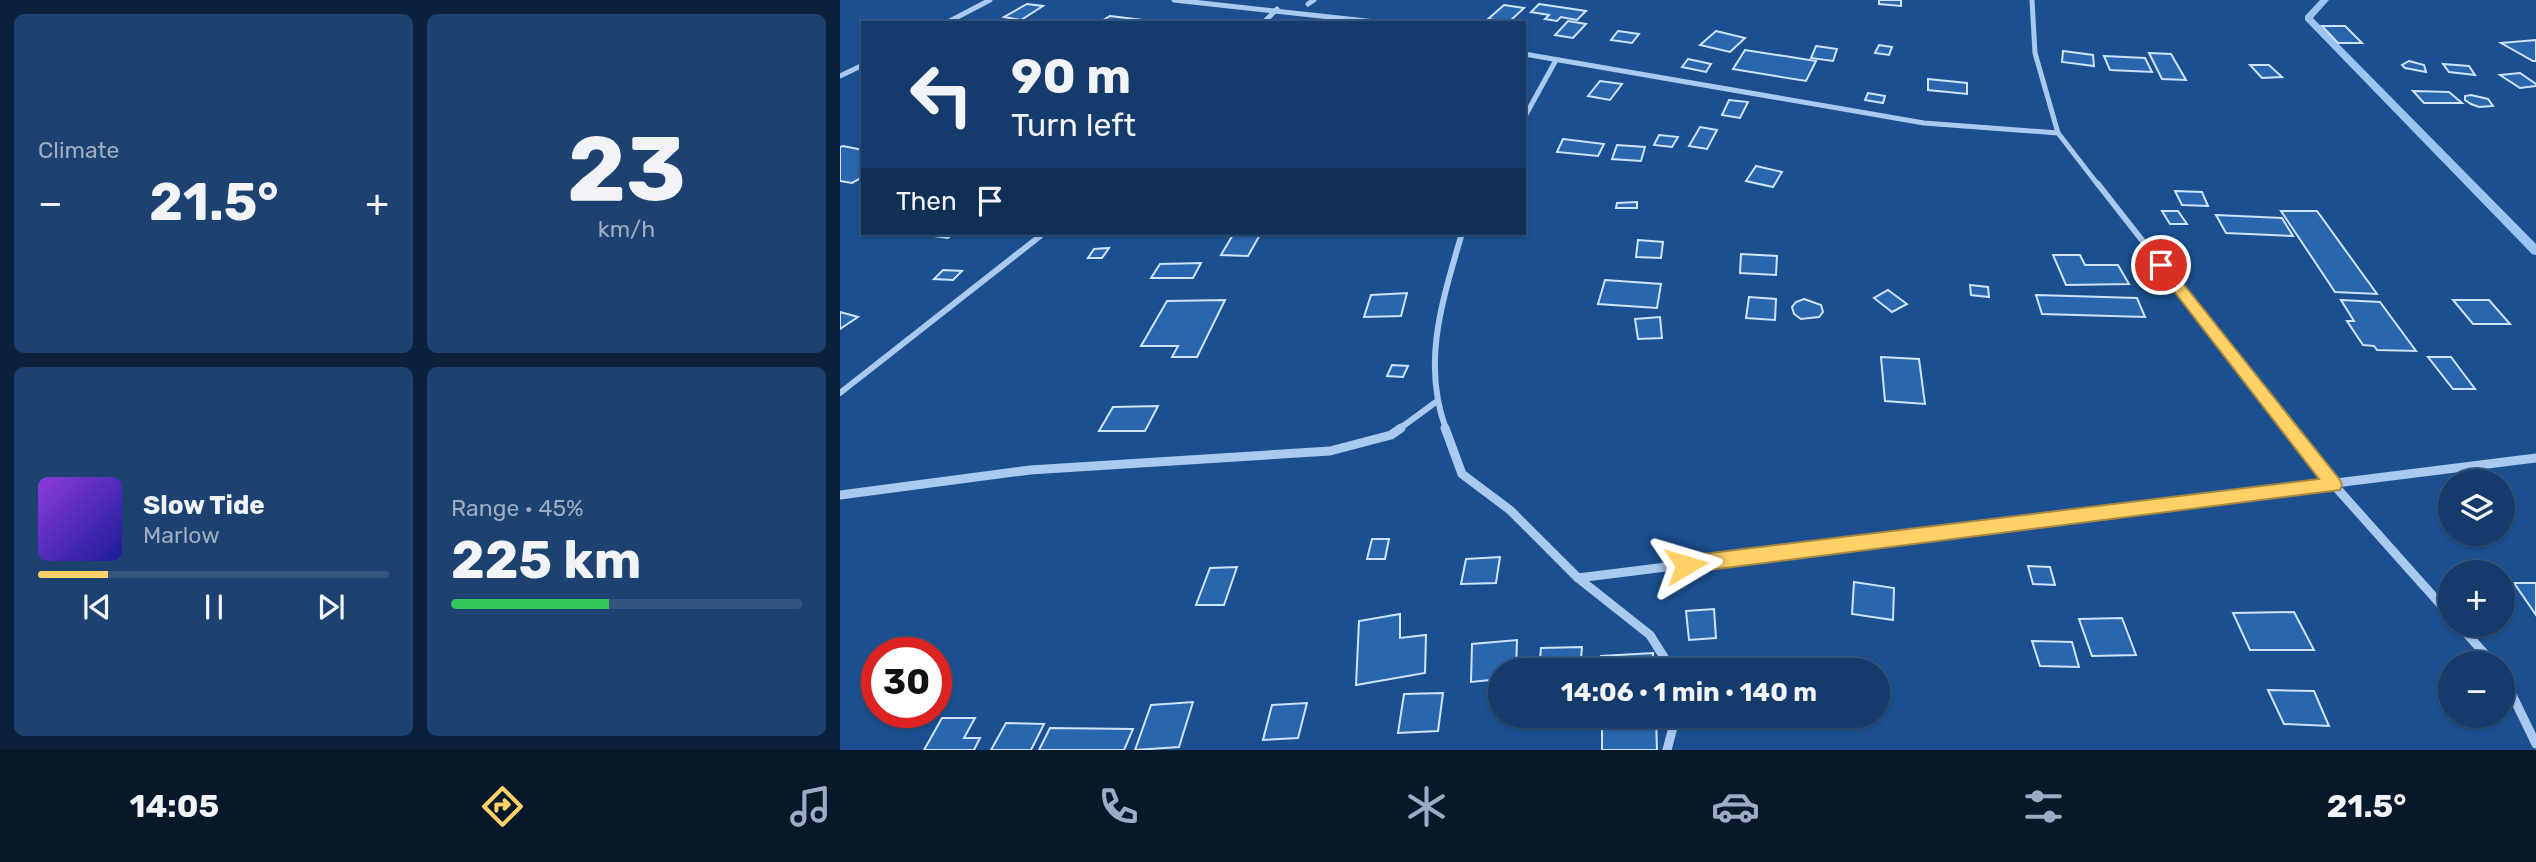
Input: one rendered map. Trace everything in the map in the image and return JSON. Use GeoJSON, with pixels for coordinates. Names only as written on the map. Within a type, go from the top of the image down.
{"type":"FeatureCollection","features":[{"type":"Feature","properties":{"kind":"street"},"geometry":{"type":"LineString","coordinates":[[950,21],[990,0]]}},
{"type":"Feature","properties":{"kind":"street"},"geometry":{"type":"LineString","coordinates":[[1174,0],[1370,21]]}},
{"type":"Feature","properties":{"kind":"street"},"geometry":{"type":"LineString","coordinates":[[1308,4],[1314,0]]}},
{"type":"Feature","properties":{"kind":"street"},"geometry":{"type":"LineString","coordinates":[[2032,0],[2035,53],[2058,133],[2333,485],[2438,602]]}},
{"type":"Feature","properties":{"kind":"street"},"geometry":{"type":"LineString","coordinates":[[1265,21],[1277,9]]}},
{"type":"Feature","properties":{"kind":"street"},"geometry":{"type":"LineString","coordinates":[[1526,54],[1924,123],[2058,133]]}},
{"type":"Feature","properties":{"kind":"street"},"geometry":{"type":"LineString","coordinates":[[1526,114],[1556,60]]}},
{"type":"Feature","properties":{"kind":"street"},"geometry":{"type":"LineString","coordinates":[[840,76],[861,66]]}},
{"type":"Feature","properties":{"kind":"street"},"geometry":{"type":"LineString","coordinates":[[840,393],[1041,235]]}},
{"type":"Feature","properties":{"kind":"street"},"geometry":{"type":"LineString","coordinates":[[1461,235],[1437,320],[1436,402],[1462,474],[1510,510],[1578,578],[1650,635],[1664,658]]}},
{"type":"Feature","properties":{"kind":"street"},"geometry":{"type":"LineString","coordinates":[[840,495],[1030,470],[1330,451],[1391,435],[1436,402]]}},
{"type":"Feature","properties":{"kind":"street"},"geometry":{"type":"LineString","coordinates":[[1578,578],[2536,458]]}},
{"type":"Feature","properties":{"kind":"street"},"geometry":{"type":"LineString","coordinates":[[2470,637],[2482,651]]}},
{"type":"Feature","properties":{"kind":"street"},"geometry":{"type":"LineString","coordinates":[[2515,701],[2536,744]]}},
{"type":"Feature","properties":{"kind":"street"},"geometry":{"type":"LineString","coordinates":[[1667,750],[1674,728]]}},
{"type":"Feature","properties":{"kind":"building"},"geometry":{"type":"Polygon","coordinates":[[[1879,0],[1901,0],[1901,6],[1879,4],[1879,0]]]}},
{"type":"Feature","properties":{"kind":"building"},"geometry":{"type":"Polygon","coordinates":[[[1027,4],[1043,6],[1021,20],[1004,17],[1027,4]]]}},
{"type":"Feature","properties":{"kind":"building"},"geometry":{"type":"Polygon","coordinates":[[[1539,4],[1586,11],[1577,20],[1561,17],[1557,21],[1545,19],[1549,15],[1531,12],[1539,4]]]}},
{"type":"Feature","properties":{"kind":"building"},"geometry":{"type":"Polygon","coordinates":[[[1504,5],[1524,8],[1510,21],[1488,19],[1504,5]]]}},
{"type":"Feature","properties":{"kind":"building"},"geometry":{"type":"Polygon","coordinates":[[[1110,16],[1151,21],[1101,21],[1110,16]]]}},
{"type":"Feature","properties":{"kind":"building"},"geometry":{"type":"Polygon","coordinates":[[[1568,21],[1586,24],[1573,38],[1555,35],[1568,21]]]}},
{"type":"Feature","properties":{"kind":"building"},"geometry":{"type":"Polygon","coordinates":[[[2322,26],[2345,26],[2362,43],[2338,43],[2322,26]]]}},
{"type":"Feature","properties":{"kind":"building"},"geometry":{"type":"Polygon","coordinates":[[[1618,31],[1639,34],[1632,43],[1611,40],[1618,31]]]}},
{"type":"Feature","properties":{"kind":"building"},"geometry":{"type":"Polygon","coordinates":[[[1716,31],[1745,38],[1730,52],[1700,45],[1716,31]]]}},
{"type":"Feature","properties":{"kind":"building"},"geometry":{"type":"Polygon","coordinates":[[[2536,40],[2536,61],[2501,43],[2536,40]]]}},
{"type":"Feature","properties":{"kind":"building"},"geometry":{"type":"Polygon","coordinates":[[[1879,45],[1892,47],[1889,55],[1875,53],[1879,45]]]}},
{"type":"Feature","properties":{"kind":"building"},"geometry":{"type":"Polygon","coordinates":[[[1816,46],[1837,49],[1833,61],[1811,58],[1816,46]]]}},
{"type":"Feature","properties":{"kind":"building"},"geometry":{"type":"Polygon","coordinates":[[[1745,50],[1816,61],[1806,81],[1733,69],[1745,50]]]}},
{"type":"Feature","properties":{"kind":"building"},"geometry":{"type":"Polygon","coordinates":[[[2063,51],[2093,55],[2094,66],[2062,62],[2063,51]]]}},
{"type":"Feature","properties":{"kind":"building"},"geometry":{"type":"Polygon","coordinates":[[[2149,53],[2171,54],[2186,80],[2162,79],[2149,53]]]}},
{"type":"Feature","properties":{"kind":"building"},"geometry":{"type":"Polygon","coordinates":[[[2104,56],[2145,58],[2152,72],[2110,70],[2104,56]]]}},
{"type":"Feature","properties":{"kind":"building"},"geometry":{"type":"Polygon","coordinates":[[[1688,59],[1711,64],[1706,72],[1682,67],[1688,59]]]}},
{"type":"Feature","properties":{"kind":"building"},"geometry":{"type":"Polygon","coordinates":[[[2409,61],[2424,65],[2426,72],[2402,65],[2409,61]]]}},
{"type":"Feature","properties":{"kind":"building"},"geometry":{"type":"Polygon","coordinates":[[[2443,64],[2469,66],[2475,75],[2449,72],[2443,64]]]}},
{"type":"Feature","properties":{"kind":"building"},"geometry":{"type":"Polygon","coordinates":[[[2250,65],[2269,65],[2282,77],[2262,78],[2250,65]]]}},
{"type":"Feature","properties":{"kind":"building"},"geometry":{"type":"Polygon","coordinates":[[[2520,73],[2536,86],[2520,88],[2500,75],[2520,73]]]}},
{"type":"Feature","properties":{"kind":"building"},"geometry":{"type":"Polygon","coordinates":[[[1928,79],[1967,83],[1967,94],[1928,90],[1928,79]]]}},
{"type":"Feature","properties":{"kind":"building"},"geometry":{"type":"Polygon","coordinates":[[[1600,81],[1622,84],[1610,100],[1588,96],[1600,81]]]}},
{"type":"Feature","properties":{"kind":"building"},"geometry":{"type":"Polygon","coordinates":[[[2413,91],[2449,92],[2462,103],[2424,103],[2413,91]]]}},
{"type":"Feature","properties":{"kind":"building"},"geometry":{"type":"Polygon","coordinates":[[[1868,93],[1885,96],[1883,103],[1865,100],[1868,93]]]}},
{"type":"Feature","properties":{"kind":"building"},"geometry":{"type":"Polygon","coordinates":[[[2465,96],[2488,99],[2493,106],[2479,107],[2471,104],[2465,100],[2465,96]]]}},
{"type":"Feature","properties":{"kind":"building"},"geometry":{"type":"Polygon","coordinates":[[[1729,100],[1748,102],[1740,118],[1722,115],[1729,100]]]}},
{"type":"Feature","properties":{"kind":"building"},"geometry":{"type":"Polygon","coordinates":[[[1700,127],[1717,130],[1707,149],[1689,146],[1700,127]]]}},
{"type":"Feature","properties":{"kind":"building"},"geometry":{"type":"Polygon","coordinates":[[[1659,135],[1678,137],[1672,147],[1654,145],[1659,135]]]}},
{"type":"Feature","properties":{"kind":"building"},"geometry":{"type":"Polygon","coordinates":[[[1563,139],[1604,144],[1598,156],[1557,152],[1563,139]]]}},
{"type":"Feature","properties":{"kind":"building"},"geometry":{"type":"Polygon","coordinates":[[[1617,145],[1645,147],[1641,161],[1612,159],[1617,145]]]}},
{"type":"Feature","properties":{"kind":"building"},"geometry":{"type":"Polygon","coordinates":[[[840,147],[861,150],[861,178],[852,183],[840,181],[840,147]]]}},
{"type":"Feature","properties":{"kind":"building"},"geometry":{"type":"Polygon","coordinates":[[[1756,166],[1782,172],[1773,187],[1746,181],[1756,166]]]}},
{"type":"Feature","properties":{"kind":"building"},"geometry":{"type":"Polygon","coordinates":[[[2175,191],[2202,192],[2208,206],[2182,205],[2175,191]]]}},
{"type":"Feature","properties":{"kind":"building"},"geometry":{"type":"Polygon","coordinates":[[[1637,202],[1637,208],[1616,208],[1617,203],[1637,202]]]}},
{"type":"Feature","properties":{"kind":"building"},"geometry":{"type":"Polygon","coordinates":[[[2162,211],[2178,211],[2187,224],[2170,224],[2162,211]]]}},
{"type":"Feature","properties":{"kind":"building"},"geometry":{"type":"Polygon","coordinates":[[[2281,211],[2317,211],[2377,294],[2335,292],[2281,211]]]}},
{"type":"Feature","properties":{"kind":"building"},"geometry":{"type":"Polygon","coordinates":[[[2216,215],[2282,218],[2293,236],[2226,233],[2216,215]]]}},
{"type":"Feature","properties":{"kind":"building"},"geometry":{"type":"Polygon","coordinates":[[[926,235],[952,235],[948,238],[926,235]]]}},
{"type":"Feature","properties":{"kind":"building"},"geometry":{"type":"Polygon","coordinates":[[[1233,235],[1260,235],[1248,256],[1221,255],[1233,235]]]}},
{"type":"Feature","properties":{"kind":"building"},"geometry":{"type":"Polygon","coordinates":[[[1638,240],[1663,242],[1661,258],[1636,257],[1638,240]]]}},
{"type":"Feature","properties":{"kind":"building"},"geometry":{"type":"Polygon","coordinates":[[[1109,248],[1102,258],[1088,258],[1094,249],[1109,248]]]}},
{"type":"Feature","properties":{"kind":"building"},"geometry":{"type":"Polygon","coordinates":[[[1741,254],[1777,256],[1776,275],[1740,273],[1741,254]]]}},
{"type":"Feature","properties":{"kind":"building"},"geometry":{"type":"Polygon","coordinates":[[[2053,255],[2080,255],[2085,265],[2118,265],[2129,284],[2066,285],[2053,255]]]}},
{"type":"Feature","properties":{"kind":"building"},"geometry":{"type":"Polygon","coordinates":[[[1201,263],[1193,278],[1151,278],[1160,264],[1201,263]]]}},
{"type":"Feature","properties":{"kind":"building"},"geometry":{"type":"Polygon","coordinates":[[[943,270],[962,271],[953,280],[934,279],[943,270]]]}},
{"type":"Feature","properties":{"kind":"building"},"geometry":{"type":"Polygon","coordinates":[[[1605,280],[1661,284],[1657,308],[1598,304],[1605,280]]]}},
{"type":"Feature","properties":{"kind":"building"},"geometry":{"type":"Polygon","coordinates":[[[1970,285],[1988,287],[1989,297],[1971,295],[1970,285]]]}},
{"type":"Feature","properties":{"kind":"building"},"geometry":{"type":"Polygon","coordinates":[[[1888,290],[1907,304],[1892,312],[1874,298],[1888,290]]]}},
{"type":"Feature","properties":{"kind":"building"},"geometry":{"type":"Polygon","coordinates":[[[1407,293],[1401,316],[1364,317],[1371,295],[1407,293]]]}},
{"type":"Feature","properties":{"kind":"building"},"geometry":{"type":"Polygon","coordinates":[[[2036,295],[2137,298],[2145,317],[2042,314],[2036,295]]]}},
{"type":"Feature","properties":{"kind":"building"},"geometry":{"type":"Polygon","coordinates":[[[1749,297],[1776,299],[1775,320],[1746,318],[1749,297]]]}},
{"type":"Feature","properties":{"kind":"building"},"geometry":{"type":"Polygon","coordinates":[[[1804,299],[1821,305],[1823,312],[1819,317],[1801,319],[1794,314],[1792,307],[1804,299]]]}},
{"type":"Feature","properties":{"kind":"building"},"geometry":{"type":"Polygon","coordinates":[[[1225,300],[1197,357],[1172,357],[1178,346],[1141,346],[1167,301],[1225,300]]]}},
{"type":"Feature","properties":{"kind":"building"},"geometry":{"type":"Polygon","coordinates":[[[2341,300],[2380,302],[2416,351],[2377,350],[2374,346],[2363,345],[2347,321],[2354,321],[2341,300]]]}},
{"type":"Feature","properties":{"kind":"building"},"geometry":{"type":"Polygon","coordinates":[[[2453,300],[2489,300],[2510,324],[2473,324],[2453,300]]]}},
{"type":"Feature","properties":{"kind":"building"},"geometry":{"type":"Polygon","coordinates":[[[840,312],[858,317],[840,329],[840,312]]]}},
{"type":"Feature","properties":{"kind":"building"},"geometry":{"type":"Polygon","coordinates":[[[1660,317],[1662,338],[1638,339],[1635,319],[1660,317]]]}},
{"type":"Feature","properties":{"kind":"building"},"geometry":{"type":"Polygon","coordinates":[[[1881,357],[1919,359],[1925,404],[1885,401],[1881,357]]]}},
{"type":"Feature","properties":{"kind":"building"},"geometry":{"type":"Polygon","coordinates":[[[2428,357],[2451,357],[2475,389],[2453,389],[2428,357]]]}},
{"type":"Feature","properties":{"kind":"building"},"geometry":{"type":"Polygon","coordinates":[[[1392,365],[1408,366],[1403,377],[1387,376],[1392,365]]]}},
{"type":"Feature","properties":{"kind":"building"},"geometry":{"type":"Polygon","coordinates":[[[1158,406],[1145,431],[1099,431],[1113,407],[1158,406]]]}},
{"type":"Feature","properties":{"kind":"building"},"geometry":{"type":"Polygon","coordinates":[[[1372,539],[1389,539],[1385,559],[1367,559],[1372,539]]]}},
{"type":"Feature","properties":{"kind":"building"},"geometry":{"type":"Polygon","coordinates":[[[1500,557],[1496,583],[1461,584],[1466,559],[1500,557]]]}},
{"type":"Feature","properties":{"kind":"building"},"geometry":{"type":"Polygon","coordinates":[[[2028,566],[2050,567],[2055,585],[2033,584],[2028,566]]]}},
{"type":"Feature","properties":{"kind":"building"},"geometry":{"type":"Polygon","coordinates":[[[1237,567],[1224,605],[1196,605],[1210,568],[1237,567]]]}},
{"type":"Feature","properties":{"kind":"building"},"geometry":{"type":"Polygon","coordinates":[[[1854,582],[1894,588],[1893,620],[1852,614],[1854,582]]]}},
{"type":"Feature","properties":{"kind":"building"},"geometry":{"type":"Polygon","coordinates":[[[2515,583],[2536,583],[2536,615],[2515,584],[2515,583]]]}},
{"type":"Feature","properties":{"kind":"building"},"geometry":{"type":"Polygon","coordinates":[[[1714,609],[1716,638],[1689,640],[1686,611],[1714,609]]]}},
{"type":"Feature","properties":{"kind":"building"},"geometry":{"type":"Polygon","coordinates":[[[2294,612],[2314,650],[2250,650],[2233,613],[2294,612]]]}},
{"type":"Feature","properties":{"kind":"building"},"geometry":{"type":"Polygon","coordinates":[[[1400,614],[1400,638],[1426,635],[1425,673],[1356,685],[1359,621],[1400,614]]]}},
{"type":"Feature","properties":{"kind":"building"},"geometry":{"type":"Polygon","coordinates":[[[2122,618],[2136,655],[2092,656],[2079,619],[2122,618]]]}},
{"type":"Feature","properties":{"kind":"building"},"geometry":{"type":"Polygon","coordinates":[[[1517,640],[1516,658],[1488,658],[1488,680],[1471,682],[1472,644],[1517,640]]]}},
{"type":"Feature","properties":{"kind":"building"},"geometry":{"type":"Polygon","coordinates":[[[2032,641],[2072,642],[2079,667],[2040,666],[2032,641]]]}},
{"type":"Feature","properties":{"kind":"building"},"geometry":{"type":"Polygon","coordinates":[[[1582,647],[1581,658],[1540,658],[1541,648],[1582,647]]]}},
{"type":"Feature","properties":{"kind":"building"},"geometry":{"type":"Polygon","coordinates":[[[1653,653],[1653,658],[1601,656],[1653,653]]]}},
{"type":"Feature","properties":{"kind":"building"},"geometry":{"type":"Polygon","coordinates":[[[2268,690],[2314,691],[2329,726],[2284,724],[2268,690]]]}},
{"type":"Feature","properties":{"kind":"building"},"geometry":{"type":"Polygon","coordinates":[[[1443,693],[1438,731],[1398,733],[1404,694],[1443,693]]]}},
{"type":"Feature","properties":{"kind":"building"},"geometry":{"type":"Polygon","coordinates":[[[1193,702],[1179,747],[1135,750],[1151,705],[1193,702]]]}},
{"type":"Feature","properties":{"kind":"building"},"geometry":{"type":"Polygon","coordinates":[[[1307,703],[1298,738],[1263,740],[1272,705],[1307,703]]]}},
{"type":"Feature","properties":{"kind":"building"},"geometry":{"type":"Polygon","coordinates":[[[952,718],[975,718],[964,738],[980,738],[974,750],[924,750],[936,728],[952,728],[952,718]]]}},
{"type":"Feature","properties":{"kind":"building"},"geometry":{"type":"Polygon","coordinates":[[[1006,723],[1044,724],[1031,750],[991,750],[1006,723]]]}},
{"type":"Feature","properties":{"kind":"building"},"geometry":{"type":"Polygon","coordinates":[[[1050,728],[1133,729],[1124,750],[1039,750],[1050,728]]]}},
{"type":"Feature","properties":{"kind":"building"},"geometry":{"type":"Polygon","coordinates":[[[1602,728],[1656,728],[1657,750],[1602,750],[1602,728]]]}},
{"type":"Feature","properties":{"kind":"waterway"},"geometry":{"type":"LineString","coordinates":[[2325,0],[2308,18],[2536,251]]}},
{"type":"Feature","properties":{"kind":"route"},"geometry":{"type":"LineString","coordinates":[[1686,565],[2333,485],[2161,265]]}}]}
